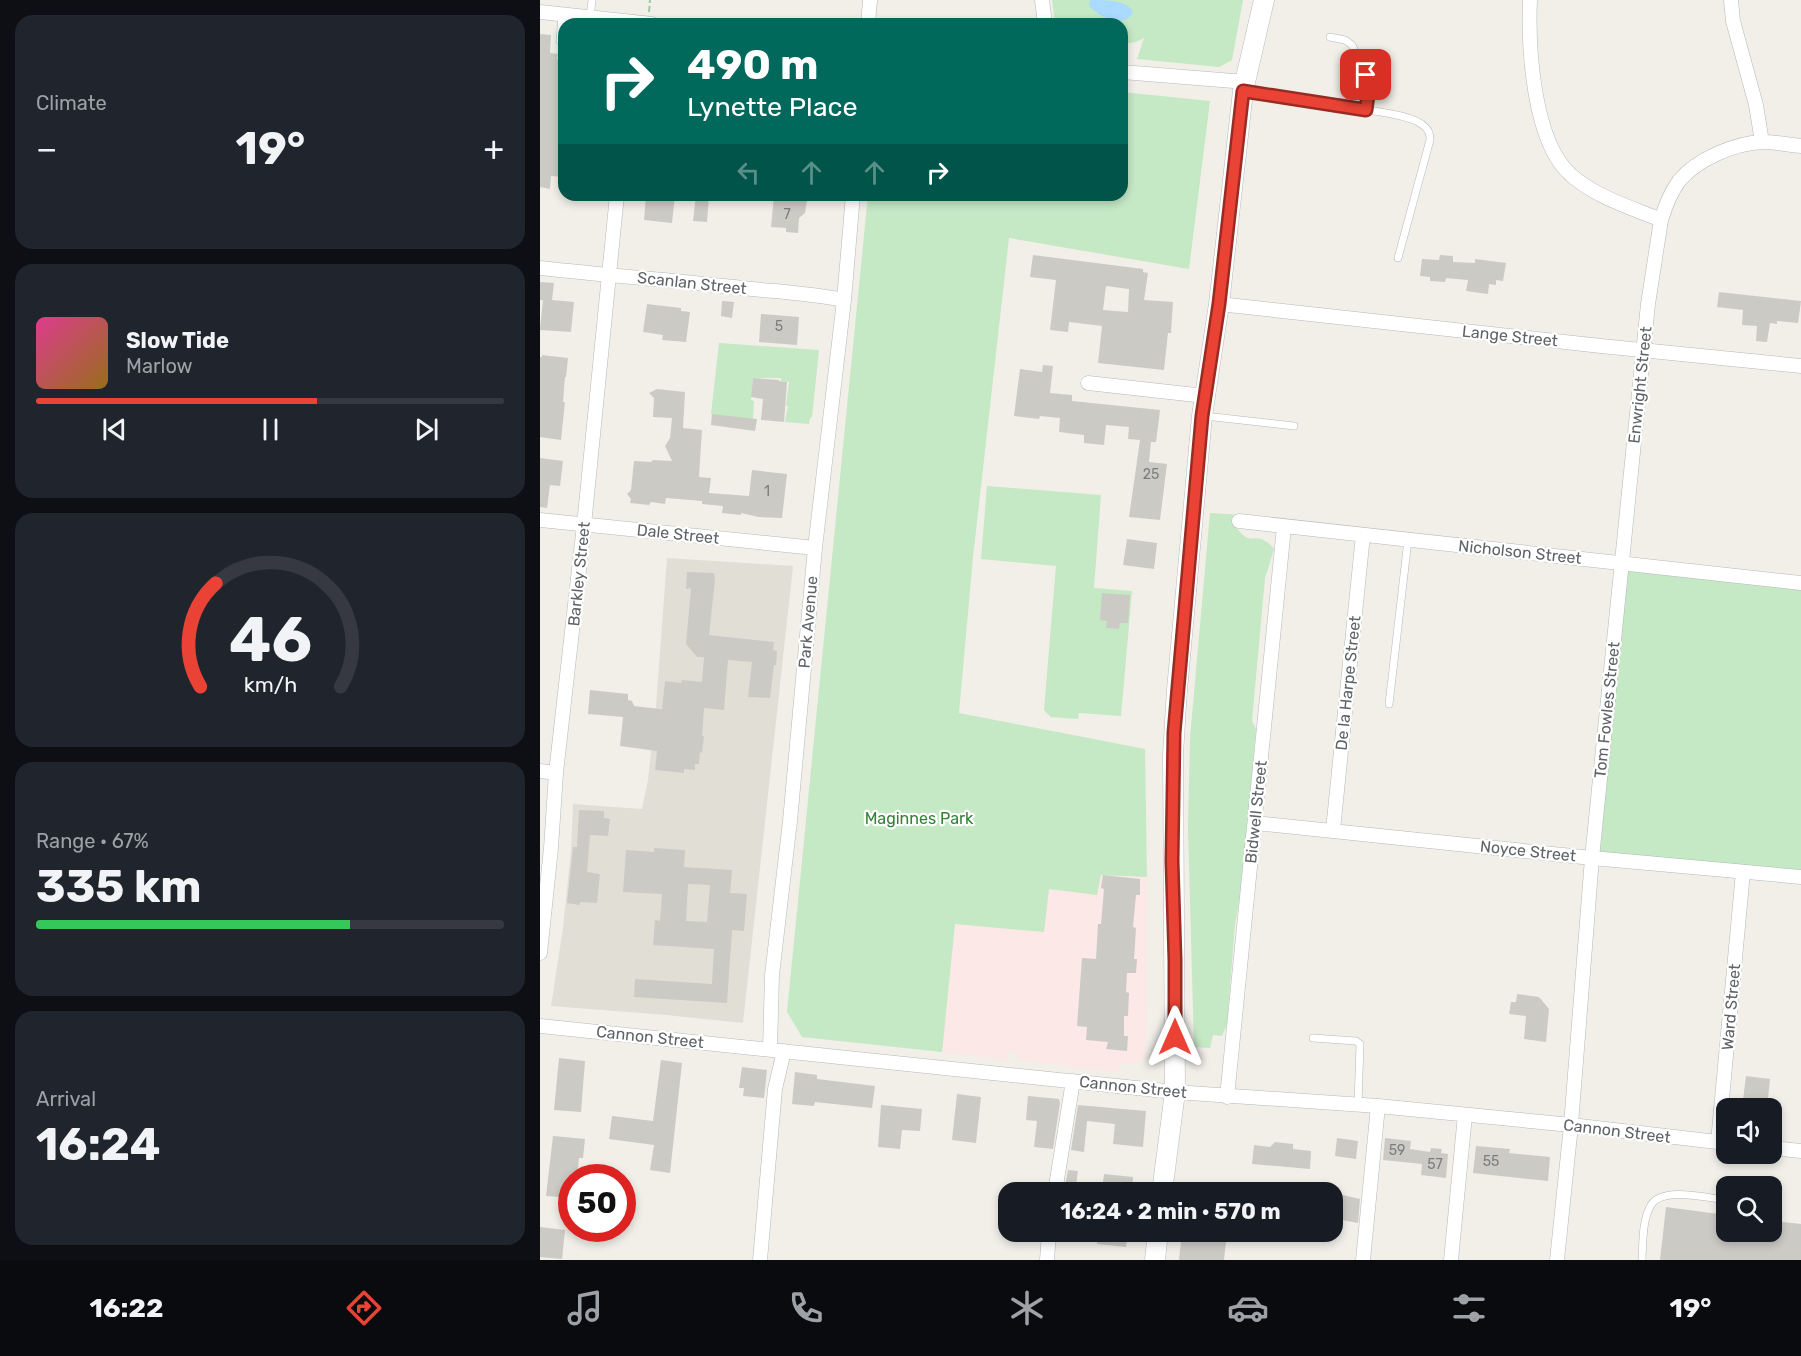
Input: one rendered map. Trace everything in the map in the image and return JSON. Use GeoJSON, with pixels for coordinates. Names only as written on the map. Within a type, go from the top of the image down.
{"type":"FeatureCollection","features":[{"type":"Feature","properties":{"kind":"main road"},"geometry":{"type":"LineString","coordinates":[[1163,1182],[1175,1092],[1173,754],[1202,416],[1219,304],[1244,86],[1264,0]]}},
{"type":"Feature","properties":{"kind":"main road"},"geometry":{"type":"LineString","coordinates":[[1155,1260],[1157,1242]]}},
{"type":"Feature","properties":{"kind":"street"},"geometry":{"type":"LineString","coordinates":[[868,18],[870,0]]}},
{"type":"Feature","properties":{"kind":"street"},"geometry":{"type":"LineString","coordinates":[[1042,0],[1044,18]]}},
{"type":"Feature","properties":{"kind":"street"},"geometry":{"type":"LineString","coordinates":[[1530,0],[1531,66],[1541,118],[1556,156],[1568,173],[1582,185],[1629,207],[1663,214]]}},
{"type":"Feature","properties":{"kind":"street"},"geometry":{"type":"LineString","coordinates":[[1731,0],[1733,21],[1756,105],[1762,142]]}},
{"type":"Feature","properties":{"kind":"street"},"geometry":{"type":"LineString","coordinates":[[540,12],[590,18]]}},
{"type":"Feature","properties":{"kind":"street"},"geometry":{"type":"LineString","coordinates":[[1128,73],[1244,86]]}},
{"type":"Feature","properties":{"kind":"street","name":"Enwright Street"},"geometry":{"type":"LineString","coordinates":[[1622,562],[1648,304],[1663,214],[1679,182],[1701,162],[1732,148],[1762,142],[1801,146]]}},
{"type":"Feature","properties":{"kind":"street","name":"Barkley Street"},"geometry":{"type":"LineString","coordinates":[[540,953],[556,773],[616,201]]}},
{"type":"Feature","properties":{"kind":"street","name":"Park Avenue"},"geometry":{"type":"LineString","coordinates":[[770,1049],[772,975],[791,810],[815,548],[844,300],[852,201]]}},
{"type":"Feature","properties":{"kind":"street","name":"Scanlan Street"},"geometry":{"type":"LineString","coordinates":[[540,268],[844,300]]}},
{"type":"Feature","properties":{"kind":"street","name":"Lange Street"},"geometry":{"type":"LineString","coordinates":[[1219,304],[1801,366]]}},
{"type":"Feature","properties":{"kind":"street"},"geometry":{"type":"LineString","coordinates":[[1088,383],[1205,396]]}},
{"type":"Feature","properties":{"kind":"street","name":"Dale Street"},"geometry":{"type":"LineString","coordinates":[[540,520],[815,548]]}},
{"type":"Feature","properties":{"kind":"street","name":"Nicholson Street"},"geometry":{"type":"LineString","coordinates":[[1239,521],[1801,583]]}},
{"type":"Feature","properties":{"kind":"street","name":"Bidwell Street"},"geometry":{"type":"LineString","coordinates":[[1227,1097],[1284,527]]}},
{"type":"Feature","properties":{"kind":"street","name":"De la Harpe Street"},"geometry":{"type":"LineString","coordinates":[[1333,830],[1363,535]]}},
{"type":"Feature","properties":{"kind":"street","name":"Tom Fowles Street"},"geometry":{"type":"LineString","coordinates":[[1557,1260],[1571,1125],[1592,858],[1622,562]]}},
{"type":"Feature","properties":{"kind":"street"},"geometry":{"type":"LineString","coordinates":[[540,771],[556,773]]}},
{"type":"Feature","properties":{"kind":"street","name":"Noyce Street"},"geometry":{"type":"LineString","coordinates":[[1255,823],[1801,877]]}},
{"type":"Feature","properties":{"kind":"street","name":"Ward Street"},"geometry":{"type":"LineString","coordinates":[[1725,1098],[1743,872]]}},
{"type":"Feature","properties":{"kind":"street","name":"Cannon Street"},"geometry":{"type":"LineString","coordinates":[[540,1026],[1175,1092],[1378,1106],[1716,1142]]}},
{"type":"Feature","properties":{"kind":"street"},"geometry":{"type":"LineString","coordinates":[[760,1260],[775,1089],[784,1051]]}},
{"type":"Feature","properties":{"kind":"street"},"geometry":{"type":"LineString","coordinates":[[1057,1182],[1073,1080]]}},
{"type":"Feature","properties":{"kind":"street"},"geometry":{"type":"LineString","coordinates":[[1363,1260],[1378,1106]]}},
{"type":"Feature","properties":{"kind":"street"},"geometry":{"type":"LineString","coordinates":[[1451,1260],[1465,1115]]}},
{"type":"Feature","properties":{"kind":"street"},"geometry":{"type":"LineString","coordinates":[[1782,1149],[1801,1152]]}},
{"type":"Feature","properties":{"kind":"street"},"geometry":{"type":"LineString","coordinates":[[1047,1260],[1048,1242]]}},
{"type":"Feature","properties":{"kind":"lane"},"geometry":{"type":"LineString","coordinates":[[590,18],[592,0]]}},
{"type":"Feature","properties":{"kind":"lane"},"geometry":{"type":"LineString","coordinates":[[1330,37],[1345,40],[1353,48],[1369,87],[1366,110]]}},
{"type":"Feature","properties":{"kind":"lane"},"geometry":{"type":"LineString","coordinates":[[1244,86],[1399,116],[1424,125],[1429,132],[1430,140],[1398,258]]}},
{"type":"Feature","properties":{"kind":"lane"},"geometry":{"type":"LineString","coordinates":[[1202,416],[1294,426]]}},
{"type":"Feature","properties":{"kind":"lane"},"geometry":{"type":"LineString","coordinates":[[1389,704],[1408,540]]}},
{"type":"Feature","properties":{"kind":"lane"},"geometry":{"type":"LineString","coordinates":[[1313,1038],[1356,1041],[1360,1044],[1359,1105]]}},
{"type":"Feature","properties":{"kind":"lane"},"geometry":{"type":"LineString","coordinates":[[1642,1260],[1648,1213],[1650,1206],[1658,1198],[1672,1194],[1716,1199]]}},
{"type":"Feature","properties":{"kind":"shaded area"},"geometry":{"type":"Polygon","coordinates":[[[667,558],[793,566],[743,1023],[551,1006],[563,928],[573,804],[642,809],[648,780],[656,706],[667,558]]]}},
{"type":"Feature","properties":{"kind":"shaded area"},"geometry":{"type":"Polygon","coordinates":[[[1101,875],[1147,877],[1146,1052],[1141,1061],[1132,1064],[1119,1063],[1119,1072],[1018,1060],[1018,1053],[1009,1052],[1008,1060],[942,1052],[955,924],[1043,932],[1049,889],[1097,894],[1101,875]]]}},
{"type":"Feature","properties":{"kind":"green space"},"geometry":{"type":"Polygon","coordinates":[[[1052,0],[1243,0],[1232,60],[1219,67],[1137,59],[1144,38],[1128,43],[1128,18],[1054,18],[1052,0]]]}},
{"type":"Feature","properties":{"kind":"green space","name":"Maginnes Park"},"geometry":{"type":"Polygon","coordinates":[[[1128,93],[1210,101],[1189,269],[1009,238],[973,557],[959,713],[1145,749],[1147,877],[1101,875],[1097,895],[1049,889],[1044,932],[955,924],[942,1052],[802,1037],[787,1012],[867,201],[1128,201],[1128,93]]]}},
{"type":"Feature","properties":{"kind":"green space"},"geometry":{"type":"Polygon","coordinates":[[[719,343],[819,350],[812,417],[809,424],[785,422],[789,382],[781,381],[781,378],[753,378],[751,400],[754,401],[753,419],[711,414],[719,343]]]}},
{"type":"Feature","properties":{"kind":"green space"},"geometry":{"type":"Polygon","coordinates":[[[987,486],[1101,495],[1094,588],[1132,591],[1121,716],[1079,713],[1078,719],[1051,717],[1044,710],[1056,566],[981,559],[987,486]]]}},
{"type":"Feature","properties":{"kind":"green space"},"geometry":{"type":"Polygon","coordinates":[[[1210,513],[1243,515],[1236,522],[1236,527],[1241,533],[1245,537],[1263,540],[1274,549],[1265,578],[1252,721],[1256,729],[1241,890],[1235,924],[1227,1024],[1222,1036],[1213,1035],[1210,1048],[1194,1047],[1188,828],[1190,738],[1210,513]]]}},
{"type":"Feature","properties":{"kind":"green space"},"geometry":{"type":"Polygon","coordinates":[[[1622,562],[1801,583],[1801,877],[1592,858],[1622,562]]]}},
{"type":"Feature","properties":{"kind":"water"},"geometry":{"type":"Polygon","coordinates":[[[1090,0],[1109,1],[1126,5],[1133,12],[1127,18],[1106,18],[1089,5],[1090,0]]]}},
{"type":"Feature","properties":{"kind":"building"},"geometry":{"type":"Polygon","coordinates":[[[540,34],[551,35],[550,53],[558,54],[558,177],[551,176],[550,189],[540,187],[540,34]]]}},
{"type":"Feature","properties":{"kind":"building"},"geometry":{"type":"Polygon","coordinates":[[[646,201],[674,201],[672,223],[644,220],[646,201]]]}},
{"type":"Feature","properties":{"kind":"building"},"geometry":{"type":"Polygon","coordinates":[[[695,201],[709,201],[707,222],[693,221],[695,201]]]}},
{"type":"Feature","properties":{"kind":"building"},"geometry":{"type":"Polygon","coordinates":[[[773,201],[807,201],[805,213],[799,218],[798,233],[786,232],[786,228],[771,227],[773,201]]]}},
{"type":"Feature","properties":{"kind":"building"},"geometry":{"type":"Polygon","coordinates":[[[1033,255],[1143,269],[1143,272],[1148,273],[1144,300],[1173,302],[1171,333],[1168,333],[1164,370],[1098,363],[1102,326],[1069,322],[1068,332],[1050,330],[1056,280],[1030,277],[1033,255]],[[1106,286],[1103,310],[1128,312],[1129,289],[1106,286]]]}},
{"type":"Feature","properties":{"kind":"building"},"geometry":{"type":"Polygon","coordinates":[[[1440,255],[1453,256],[1453,262],[1475,263],[1475,259],[1506,263],[1503,281],[1496,280],[1496,285],[1489,284],[1488,294],[1466,291],[1468,280],[1446,278],[1445,282],[1430,281],[1430,277],[1420,276],[1422,259],[1439,260],[1440,255]]]}},
{"type":"Feature","properties":{"kind":"building"},"geometry":{"type":"Polygon","coordinates":[[[540,282],[554,283],[552,300],[574,302],[571,332],[540,330],[543,300],[540,300],[540,282]]]}},
{"type":"Feature","properties":{"kind":"building"},"geometry":{"type":"Polygon","coordinates":[[[1719,292],[1801,301],[1798,323],[1777,321],[1777,324],[1770,323],[1767,342],[1756,341],[1757,326],[1742,325],[1743,310],[1717,307],[1719,292]]]}},
{"type":"Feature","properties":{"kind":"building"},"geometry":{"type":"Polygon","coordinates":[[[722,301],[734,302],[732,318],[721,316],[722,301]]]}},
{"type":"Feature","properties":{"kind":"building"},"geometry":{"type":"Polygon","coordinates":[[[647,304],[681,308],[681,311],[690,312],[686,342],[662,340],[663,335],[643,332],[647,304]]]}},
{"type":"Feature","properties":{"kind":"building"},"geometry":{"type":"Polygon","coordinates":[[[761,314],[799,317],[797,345],[759,342],[761,314]]]}},
{"type":"Feature","properties":{"kind":"building"},"geometry":{"type":"Polygon","coordinates":[[[542,355],[568,358],[561,440],[540,437],[540,357],[542,355]]]}},
{"type":"Feature","properties":{"kind":"building"},"geometry":{"type":"Polygon","coordinates":[[[1043,365],[1053,366],[1050,393],[1072,395],[1072,401],[1160,410],[1156,442],[1151,442],[1149,462],[1167,464],[1160,520],[1129,517],[1140,440],[1128,439],[1129,427],[1106,425],[1104,445],[1084,443],[1084,435],[1059,432],[1060,418],[1040,416],[1039,419],[1014,416],[1020,369],[1042,372],[1043,365]]]}},
{"type":"Feature","properties":{"kind":"building"},"geometry":{"type":"Polygon","coordinates":[[[753,378],[787,382],[784,422],[761,420],[763,399],[751,397],[753,378]]]}},
{"type":"Feature","properties":{"kind":"building"},"geometry":{"type":"Polygon","coordinates":[[[657,389],[685,392],[683,428],[702,430],[699,477],[711,478],[709,493],[749,496],[752,470],[787,474],[782,518],[722,513],[723,506],[702,504],[702,501],[666,498],[665,504],[630,503],[631,499],[627,494],[631,490],[634,461],[672,461],[665,446],[670,438],[672,418],[653,417],[654,398],[649,393],[657,389]]]}},
{"type":"Feature","properties":{"kind":"building"},"geometry":{"type":"Polygon","coordinates":[[[712,414],[757,419],[755,431],[711,425],[712,414]]]}},
{"type":"Feature","properties":{"kind":"building"},"geometry":{"type":"Polygon","coordinates":[[[540,458],[563,461],[560,486],[550,485],[547,508],[540,507],[540,458]]]}},
{"type":"Feature","properties":{"kind":"building"},"geometry":{"type":"Polygon","coordinates":[[[1127,539],[1157,543],[1154,569],[1123,565],[1127,539]]]}},
{"type":"Feature","properties":{"kind":"building"},"geometry":{"type":"Polygon","coordinates":[[[687,572],[714,573],[709,635],[774,642],[773,650],[777,651],[770,698],[748,697],[752,662],[728,660],[724,710],[704,708],[702,736],[704,736],[699,764],[695,764],[695,770],[684,769],[684,773],[655,770],[657,751],[620,746],[623,717],[588,714],[590,690],[628,694],[628,700],[632,701],[634,706],[662,709],[665,681],[702,682],[704,657],[697,657],[686,644],[691,588],[686,589],[687,572]]]}},
{"type":"Feature","properties":{"kind":"building"},"geometry":{"type":"Polygon","coordinates":[[[1102,593],[1130,595],[1128,623],[1120,623],[1119,629],[1106,628],[1107,621],[1100,620],[1102,593]]]}},
{"type":"Feature","properties":{"kind":"building"},"geometry":{"type":"Polygon","coordinates":[[[579,810],[604,811],[604,818],[610,819],[608,836],[590,835],[587,872],[600,874],[597,903],[580,902],[580,905],[567,903],[573,847],[577,847],[579,810]]]}},
{"type":"Feature","properties":{"kind":"building"},"geometry":{"type":"Polygon","coordinates":[[[654,848],[685,850],[684,867],[732,870],[730,893],[747,894],[744,931],[732,930],[727,1003],[634,997],[635,979],[712,984],[714,949],[653,945],[655,920],[660,921],[662,894],[623,892],[626,850],[654,852],[654,848]],[[688,884],[686,921],[707,922],[710,885],[688,884]]]}},
{"type":"Feature","properties":{"kind":"building"},"geometry":{"type":"Polygon","coordinates":[[[1103,875],[1140,879],[1140,895],[1136,895],[1133,927],[1136,928],[1134,959],[1137,959],[1136,973],[1127,973],[1128,1016],[1124,1016],[1124,1036],[1128,1036],[1127,1051],[1106,1049],[1108,1042],[1086,1040],[1087,1027],[1077,1026],[1082,958],[1096,959],[1098,924],[1101,924],[1104,889],[1101,888],[1103,875]]]}},
{"type":"Feature","properties":{"kind":"building"},"geometry":{"type":"Polygon","coordinates":[[[1517,994],[1539,997],[1549,1009],[1546,1042],[1524,1039],[1526,1016],[1509,1014],[1511,1002],[1516,1002],[1517,994]]]}},
{"type":"Feature","properties":{"kind":"building"},"geometry":{"type":"Polygon","coordinates":[[[559,1058],[585,1061],[581,1112],[554,1110],[559,1058]]]}},
{"type":"Feature","properties":{"kind":"building"},"geometry":{"type":"Polygon","coordinates":[[[661,1060],[682,1063],[670,1173],[650,1170],[654,1145],[609,1139],[612,1116],[653,1121],[661,1060]]]}},
{"type":"Feature","properties":{"kind":"building"},"geometry":{"type":"Polygon","coordinates":[[[742,1067],[767,1070],[764,1098],[743,1096],[744,1088],[739,1088],[742,1067]]]}},
{"type":"Feature","properties":{"kind":"building"},"geometry":{"type":"Polygon","coordinates":[[[795,1072],[817,1075],[817,1079],[875,1086],[872,1108],[815,1102],[814,1106],[792,1104],[795,1072]]]}},
{"type":"Feature","properties":{"kind":"building"},"geometry":{"type":"Polygon","coordinates":[[[1746,1076],[1770,1079],[1768,1098],[1743,1098],[1746,1076]]]}},
{"type":"Feature","properties":{"kind":"building"},"geometry":{"type":"Polygon","coordinates":[[[957,1094],[981,1097],[976,1143],[952,1140],[957,1094]]]}},
{"type":"Feature","properties":{"kind":"building"},"geometry":{"type":"Polygon","coordinates":[[[1028,1096],[1059,1099],[1053,1149],[1034,1147],[1037,1121],[1026,1120],[1028,1096]]]}},
{"type":"Feature","properties":{"kind":"building"},"geometry":{"type":"Polygon","coordinates":[[[881,1105],[922,1109],[920,1131],[902,1130],[900,1149],[878,1147],[881,1105]]]}},
{"type":"Feature","properties":{"kind":"building"},"geometry":{"type":"Polygon","coordinates":[[[1078,1105],[1146,1111],[1143,1147],[1113,1144],[1115,1124],[1087,1121],[1084,1152],[1071,1150],[1078,1105]]]}},
{"type":"Feature","properties":{"kind":"building"},"geometry":{"type":"Polygon","coordinates":[[[553,1136],[585,1139],[583,1158],[579,1158],[578,1164],[558,1164],[558,1197],[546,1196],[553,1136]]]}},
{"type":"Feature","properties":{"kind":"building"},"geometry":{"type":"Polygon","coordinates":[[[1337,1138],[1358,1141],[1356,1159],[1335,1156],[1337,1138]]]}},
{"type":"Feature","properties":{"kind":"building"},"geometry":{"type":"Polygon","coordinates":[[[1385,1138],[1411,1141],[1410,1149],[1430,1152],[1431,1148],[1442,1149],[1441,1153],[1448,1154],[1446,1178],[1421,1175],[1422,1164],[1383,1160],[1385,1138]]]}},
{"type":"Feature","properties":{"kind":"building"},"geometry":{"type":"Polygon","coordinates":[[[1275,1142],[1293,1144],[1293,1149],[1311,1151],[1310,1169],[1252,1164],[1254,1145],[1270,1147],[1275,1142]]]}},
{"type":"Feature","properties":{"kind":"building"},"geometry":{"type":"Polygon","coordinates":[[[1476,1146],[1510,1149],[1509,1153],[1550,1157],[1548,1181],[1473,1173],[1476,1146]]]}},
{"type":"Feature","properties":{"kind":"building"},"geometry":{"type":"Polygon","coordinates":[[[1068,1170],[1078,1171],[1076,1182],[1066,1182],[1068,1170]]]}},
{"type":"Feature","properties":{"kind":"building"},"geometry":{"type":"Polygon","coordinates":[[[1104,1174],[1133,1177],[1133,1182],[1103,1182],[1104,1174]]]}},
{"type":"Feature","properties":{"kind":"building"},"geometry":{"type":"Polygon","coordinates":[[[1343,1195],[1360,1199],[1358,1223],[1343,1220],[1343,1195]]]}},
{"type":"Feature","properties":{"kind":"building"},"geometry":{"type":"Polygon","coordinates":[[[1666,1207],[1716,1214],[1716,1242],[1782,1242],[1782,1222],[1801,1224],[1801,1260],[1660,1260],[1666,1207]]]}},
{"type":"Feature","properties":{"kind":"building"},"geometry":{"type":"Polygon","coordinates":[[[540,1227],[558,1229],[558,1242],[564,1242],[562,1259],[540,1257],[540,1227]]]}},
{"type":"Feature","properties":{"kind":"building"},"geometry":{"type":"Polygon","coordinates":[[[1097,1242],[1127,1242],[1126,1247],[1097,1244],[1097,1242]]]}},
{"type":"Feature","properties":{"kind":"building"},"geometry":{"type":"Polygon","coordinates":[[[1181,1242],[1226,1242],[1224,1260],[1179,1260],[1181,1242]]]}},
{"type":"Feature","properties":{"kind":"route"},"geometry":{"type":"LineString","coordinates":[[1175,1037],[1172,861],[1173,754],[1177,690],[1202,416],[1219,304],[1243,91],[1366,110],[1369,87],[1366,75]]}}]}
